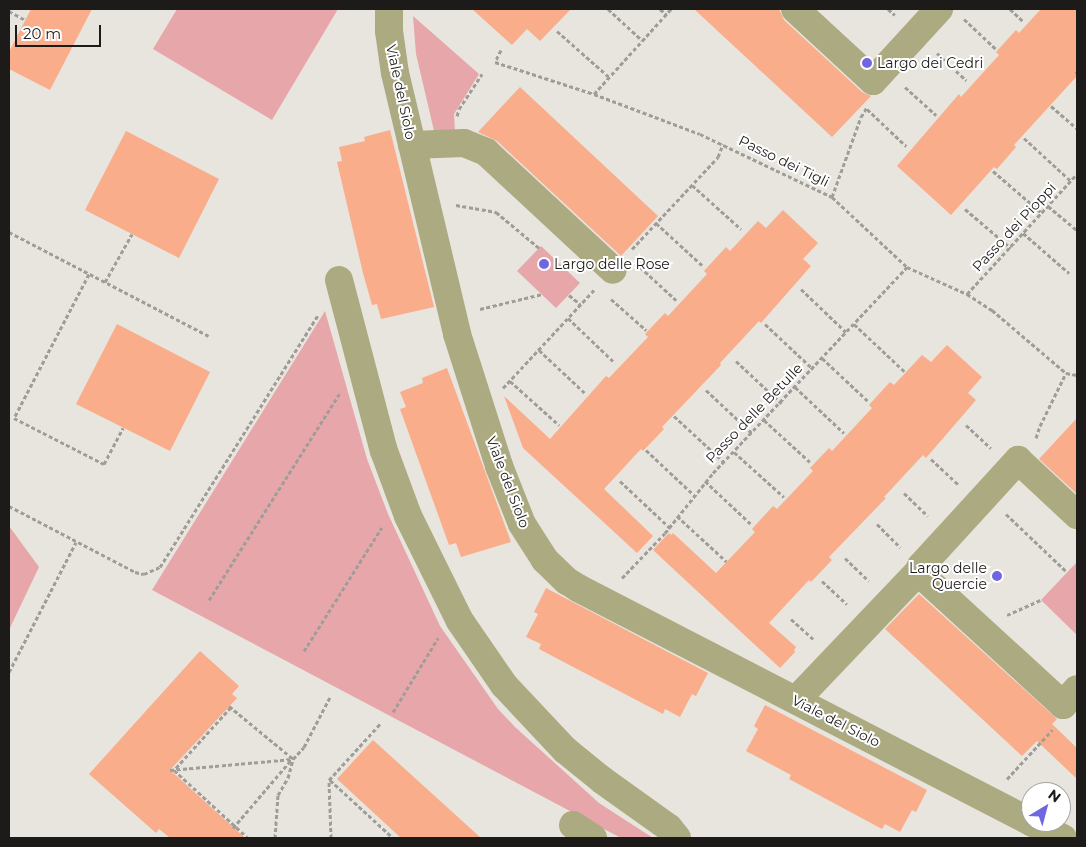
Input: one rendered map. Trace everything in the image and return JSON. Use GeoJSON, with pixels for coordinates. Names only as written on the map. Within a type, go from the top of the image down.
{"type":"FeatureCollection","features":[{"type":"Feature","properties":{"kind":"lane","name":"Viale del Siolo"},"geometry":{"type":"LineString","coordinates":[[389,9],[388,32],[395,73],[458,334],[475,395],[509,491],[522,524],[533,543],[551,565],[567,581],[578,588],[1021,817]]}},
{"type":"Feature","properties":{"kind":"lane"},"geometry":{"type":"LineString","coordinates":[[794,9],[879,74],[916,34],[949,12]]}},
{"type":"Feature","properties":{"kind":"lane"},"geometry":{"type":"LineString","coordinates":[[412,145],[459,143],[474,146],[486,152],[616,274]]}},
{"type":"Feature","properties":{"kind":"lane"},"geometry":{"type":"LineString","coordinates":[[339,280],[384,451],[406,510],[460,621],[504,685],[565,750],[602,780],[669,828],[677,838]]}},
{"type":"Feature","properties":{"kind":"lane"},"geometry":{"type":"LineString","coordinates":[[796,700],[918,572],[920,566],[1018,460],[1077,515]]}},
{"type":"Feature","properties":{"kind":"lane"},"geometry":{"type":"LineString","coordinates":[[918,572],[979,628],[1070,697]]}},
{"type":"Feature","properties":{"kind":"lane","name":"Viale del Siolo"},"geometry":{"type":"LineString","coordinates":[[1051,832],[1063,838]]}},
{"type":"Feature","properties":{"kind":"path"},"geometry":{"type":"LineString","coordinates":[[608,9],[642,40]]}},
{"type":"Feature","properties":{"kind":"path"},"geometry":{"type":"LineString","coordinates":[[660,9],[666,14]]}},
{"type":"Feature","properties":{"kind":"path"},"geometry":{"type":"LineString","coordinates":[[594,94],[671,9]]}},
{"type":"Feature","properties":{"kind":"path"},"geometry":{"type":"LineString","coordinates":[[1010,9],[1023,21]]}},
{"type":"Feature","properties":{"kind":"path"},"geometry":{"type":"LineString","coordinates":[[9,11],[25,20]]}},
{"type":"Feature","properties":{"kind":"path"},"geometry":{"type":"LineString","coordinates":[[949,12],[996,49]]}},
{"type":"Feature","properties":{"kind":"path"},"geometry":{"type":"LineString","coordinates":[[557,31],[609,77]]}},
{"type":"Feature","properties":{"kind":"path"},"geometry":{"type":"LineString","coordinates":[[916,34],[966,80]]}},
{"type":"Feature","properties":{"kind":"path","name":"Passo dei Tigli"},"geometry":{"type":"LineString","coordinates":[[501,50],[495,62],[594,94],[700,134],[832,197],[906,267],[967,294],[992,310],[1066,373]]}},
{"type":"Feature","properties":{"kind":"path"},"geometry":{"type":"LineString","coordinates":[[459,143],[456,120],[460,109],[482,74]]}},
{"type":"Feature","properties":{"kind":"path"},"geometry":{"type":"LineString","coordinates":[[832,197],[861,117],[874,94],[879,74],[936,116]]}},
{"type":"Feature","properties":{"kind":"path"},"geometry":{"type":"LineString","coordinates":[[1051,106],[1077,129]]}},
{"type":"Feature","properties":{"kind":"path"},"geometry":{"type":"LineString","coordinates":[[866,108],[906,146]]}},
{"type":"Feature","properties":{"kind":"path"},"geometry":{"type":"LineString","coordinates":[[1024,138],[1071,181]]}},
{"type":"Feature","properties":{"kind":"path"},"geometry":{"type":"LineString","coordinates":[[993,172],[1042,213]]}},
{"type":"Feature","properties":{"kind":"path","name":"Passo dei Pioppi"},"geometry":{"type":"LineString","coordinates":[[967,294],[1077,174]]}},
{"type":"Feature","properties":{"kind":"path"},"geometry":{"type":"LineString","coordinates":[[692,185],[741,229]]}},
{"type":"Feature","properties":{"kind":"path"},"geometry":{"type":"LineString","coordinates":[[449,204],[472,206],[496,212],[539,248]]}},
{"type":"Feature","properties":{"kind":"path"},"geometry":{"type":"LineString","coordinates":[[1048,206],[1077,230]]}},
{"type":"Feature","properties":{"kind":"path"},"geometry":{"type":"LineString","coordinates":[[965,209],[1011,248]]}},
{"type":"Feature","properties":{"kind":"path"},"geometry":{"type":"LineString","coordinates":[[656,223],[704,267]]}},
{"type":"Feature","properties":{"kind":"path"},"geometry":{"type":"LineString","coordinates":[[9,232],[209,336]]}},
{"type":"Feature","properties":{"kind":"path"},"geometry":{"type":"LineString","coordinates":[[1023,233],[1069,273]]}},
{"type":"Feature","properties":{"kind":"path"},"geometry":{"type":"LineString","coordinates":[[105,282],[132,234]]}},
{"type":"Feature","properties":{"kind":"path","name":"Passo delle Betulle"},"geometry":{"type":"LineString","coordinates":[[622,578],[670,528],[677,516],[705,481],[813,369],[906,267]]}},
{"type":"Feature","properties":{"kind":"path"},"geometry":{"type":"LineString","coordinates":[[89,274],[14,418],[104,464],[123,428]]}},
{"type":"Feature","properties":{"kind":"path"},"geometry":{"type":"LineString","coordinates":[[616,274],[676,300]]}},
{"type":"Feature","properties":{"kind":"path"},"geometry":{"type":"LineString","coordinates":[[616,274],[646,330]]}},
{"type":"Feature","properties":{"kind":"path"},"geometry":{"type":"LineString","coordinates":[[9,506],[135,572],[144,574],[160,568],[339,280]]}},
{"type":"Feature","properties":{"kind":"path"},"geometry":{"type":"LineString","coordinates":[[801,289],[846,332]]}},
{"type":"Feature","properties":{"kind":"path"},"geometry":{"type":"LineString","coordinates":[[477,310],[542,294]]}},
{"type":"Feature","properties":{"kind":"path"},"geometry":{"type":"LineString","coordinates":[[569,295],[580,304]]}},
{"type":"Feature","properties":{"kind":"path"},"geometry":{"type":"LineString","coordinates":[[568,318],[614,362]]}},
{"type":"Feature","properties":{"kind":"path"},"geometry":{"type":"LineString","coordinates":[[765,324],[813,369]]}},
{"type":"Feature","properties":{"kind":"path"},"geometry":{"type":"LineString","coordinates":[[854,324],[904,371]]}},
{"type":"Feature","properties":{"kind":"path"},"geometry":{"type":"LineString","coordinates":[[539,350],[586,394]]}},
{"type":"Feature","properties":{"kind":"path"},"geometry":{"type":"LineString","coordinates":[[822,358],[868,401]]}},
{"type":"Feature","properties":{"kind":"path"},"geometry":{"type":"LineString","coordinates":[[736,361],[781,403]]}},
{"type":"Feature","properties":{"kind":"path"},"geometry":{"type":"LineString","coordinates":[[1018,460],[1033,444],[1066,373],[1077,375]]}},
{"type":"Feature","properties":{"kind":"path"},"geometry":{"type":"LineString","coordinates":[[209,600],[343,388],[364,380]]}},
{"type":"Feature","properties":{"kind":"path"},"geometry":{"type":"LineString","coordinates":[[510,381],[559,425]]}},
{"type":"Feature","properties":{"kind":"path"},"geometry":{"type":"LineString","coordinates":[[795,387],[844,433]]}},
{"type":"Feature","properties":{"kind":"path"},"geometry":{"type":"LineString","coordinates":[[706,390],[752,433]]}},
{"type":"Feature","properties":{"kind":"path"},"geometry":{"type":"LineString","coordinates":[[674,416],[724,462]]}},
{"type":"Feature","properties":{"kind":"path"},"geometry":{"type":"LineString","coordinates":[[764,420],[810,462]]}},
{"type":"Feature","properties":{"kind":"path"},"geometry":{"type":"LineString","coordinates":[[646,450],[694,495]]}},
{"type":"Feature","properties":{"kind":"path"},"geometry":{"type":"LineString","coordinates":[[734,452],[784,497]]}},
{"type":"Feature","properties":{"kind":"path"},"geometry":{"type":"LineString","coordinates":[[931,459],[982,499],[1067,572]]}},
{"type":"Feature","properties":{"kind":"path"},"geometry":{"type":"LineString","coordinates":[[620,481],[670,528]]}},
{"type":"Feature","properties":{"kind":"path"},"geometry":{"type":"LineString","coordinates":[[705,481],[751,524]]}},
{"type":"Feature","properties":{"kind":"path"},"geometry":{"type":"LineString","coordinates":[[304,651],[386,519],[406,510]]}},
{"type":"Feature","properties":{"kind":"path"},"geometry":{"type":"LineString","coordinates":[[677,516],[726,561]]}},
{"type":"Feature","properties":{"kind":"path"},"geometry":{"type":"LineString","coordinates":[[9,672],[76,542]]}},
{"type":"Feature","properties":{"kind":"path"},"geometry":{"type":"LineString","coordinates":[[845,558],[890,601]]}},
{"type":"Feature","properties":{"kind":"path"},"geometry":{"type":"LineString","coordinates":[[822,581],[868,624]]}},
{"type":"Feature","properties":{"kind":"path"},"geometry":{"type":"LineString","coordinates":[[979,628],[1041,600]]}},
{"type":"Feature","properties":{"kind":"path"},"geometry":{"type":"LineString","coordinates":[[393,712],[443,630],[460,621]]}},
{"type":"Feature","properties":{"kind":"path"},"geometry":{"type":"LineString","coordinates":[[234,827],[304,747],[330,697]]}},
{"type":"Feature","properties":{"kind":"path"},"geometry":{"type":"LineString","coordinates":[[1004,783],[1060,721],[1070,697]]}},
{"type":"Feature","properties":{"kind":"path"},"geometry":{"type":"LineString","coordinates":[[172,770],[230,707],[293,759]]}},
{"type":"Feature","properties":{"kind":"path"},"geometry":{"type":"LineString","coordinates":[[331,838],[329,780],[380,724]]}},
{"type":"Feature","properties":{"kind":"path"},"geometry":{"type":"LineString","coordinates":[[172,770],[293,759]]}},
{"type":"Feature","properties":{"kind":"path"},"geometry":{"type":"LineString","coordinates":[[275,838],[278,795],[288,778],[293,759]]}},
{"type":"Feature","properties":{"kind":"path"},"geometry":{"type":"LineString","coordinates":[[172,770],[248,838]]}},
{"type":"Feature","properties":{"kind":"path"},"geometry":{"type":"LineString","coordinates":[[329,780],[394,838]]}},
{"type":"Feature","properties":{"kind":"shaded area"},"geometry":{"type":"Polygon","coordinates":[[[177,9],[338,9],[272,120],[153,49],[177,9]]]}},
{"type":"Feature","properties":{"kind":"shaded area"},"geometry":{"type":"Polygon","coordinates":[[[413,16],[479,74],[454,114],[455,132],[435,135],[416,54],[413,16]]]}},
{"type":"Feature","properties":{"kind":"shaded area"},"geometry":{"type":"Polygon","coordinates":[[[541,246],[580,283],[556,308],[517,271],[541,246]]]}},
{"type":"Feature","properties":{"kind":"shaded area"},"geometry":{"type":"Polygon","coordinates":[[[325,311],[367,459],[388,514],[440,626],[498,709],[515,727],[599,803],[653,838],[621,838],[152,590],[325,311]]]}},
{"type":"Feature","properties":{"kind":"shaded area"},"geometry":{"type":"Polygon","coordinates":[[[9,526],[39,567],[9,630],[9,526]]]}},
{"type":"Feature","properties":{"kind":"shaded area"},"geometry":{"type":"Polygon","coordinates":[[[1077,564],[1077,635],[1041,600],[1077,564]]]}},
{"type":"Feature","properties":{"kind":"building"},"geometry":{"type":"Polygon","coordinates":[[[31,9],[92,9],[50,90],[9,69],[9,52],[31,9]]]}},
{"type":"Feature","properties":{"kind":"building"},"geometry":{"type":"Polygon","coordinates":[[[472,9],[571,9],[540,41],[527,29],[512,45],[472,9]]]}},
{"type":"Feature","properties":{"kind":"building"},"geometry":{"type":"Polygon","coordinates":[[[694,9],[779,9],[784,20],[862,92],[871,96],[832,137],[694,9]]]}},
{"type":"Feature","properties":{"kind":"building"},"geometry":{"type":"Polygon","coordinates":[[[1041,9],[1077,9],[1077,76],[1014,145],[1016,147],[997,169],[994,167],[951,215],[897,166],[959,94],[961,97],[999,55],[996,52],[1016,30],[1019,33],[1041,9]]]}},
{"type":"Feature","properties":{"kind":"building"},"geometry":{"type":"Polygon","coordinates":[[[520,87],[658,216],[621,256],[497,141],[478,132],[520,87]]]}},
{"type":"Feature","properties":{"kind":"building"},"geometry":{"type":"Polygon","coordinates":[[[390,130],[434,307],[381,319],[377,304],[372,305],[363,273],[337,162],[342,161],[339,147],[365,141],[364,137],[390,130]]]}},
{"type":"Feature","properties":{"kind":"building"},"geometry":{"type":"Polygon","coordinates":[[[126,131],[219,179],[179,258],[85,210],[126,131]]]}},
{"type":"Feature","properties":{"kind":"building"},"geometry":{"type":"Polygon","coordinates":[[[783,210],[818,243],[803,259],[811,266],[761,323],[759,321],[720,363],[721,365],[662,427],[664,429],[643,451],[641,449],[604,489],[653,536],[637,553],[523,448],[504,396],[550,439],[606,376],[609,378],[648,337],[645,334],[665,313],[668,316],[707,274],[704,271],[726,247],[730,251],[758,221],[766,228],[783,210]]]}},
{"type":"Feature","properties":{"kind":"building"},"geometry":{"type":"Polygon","coordinates":[[[117,324],[210,372],[170,451],[76,404],[117,324]]]}},
{"type":"Feature","properties":{"kind":"building"},"geometry":{"type":"Polygon","coordinates":[[[947,345],[982,377],[968,393],[976,400],[926,458],[923,455],[884,497],[886,498],[829,557],[832,560],[811,582],[809,580],[769,623],[796,647],[795,652],[780,668],[653,550],[669,533],[671,535],[673,533],[716,573],[755,532],[752,529],[773,506],[777,509],[813,471],[810,468],[829,448],[832,451],[872,408],[869,405],[890,382],[894,385],[922,355],[931,362],[947,345]]]}},
{"type":"Feature","properties":{"kind":"building"},"geometry":{"type":"Polygon","coordinates":[[[447,368],[511,542],[461,557],[456,543],[449,545],[400,409],[406,407],[400,392],[423,383],[422,378],[447,368]]]}},
{"type":"Feature","properties":{"kind":"building"},"geometry":{"type":"Polygon","coordinates":[[[1077,418],[1077,494],[1039,459],[1077,418]]]}},
{"type":"Feature","properties":{"kind":"building"},"geometry":{"type":"Polygon","coordinates":[[[546,588],[708,673],[696,696],[692,694],[680,717],[665,709],[663,714],[539,649],[541,644],[526,637],[538,614],[534,612],[546,588]]]}},
{"type":"Feature","properties":{"kind":"building"},"geometry":{"type":"Polygon","coordinates":[[[919,594],[1057,719],[1052,724],[1077,748],[1077,779],[1037,741],[1022,756],[885,629],[919,594]]]}},
{"type":"Feature","properties":{"kind":"building"},"geometry":{"type":"Polygon","coordinates":[[[200,651],[239,686],[232,694],[237,698],[170,770],[245,838],[170,838],[159,829],[156,833],[89,774],[200,651]]]}},
{"type":"Feature","properties":{"kind":"building"},"geometry":{"type":"Polygon","coordinates":[[[765,705],[927,790],[916,812],[912,810],[900,832],[885,824],[882,829],[789,779],[791,775],[746,751],[758,729],[754,726],[765,705]]]}},
{"type":"Feature","properties":{"kind":"building"},"geometry":{"type":"Polygon","coordinates":[[[373,740],[481,838],[401,838],[337,779],[373,740]]]}},
{"type":"Feature","properties":{"kind":"place","name":"Largo dei Cedri"},"geometry":{"type":"Point","coordinates":[867,63]}},
{"type":"Feature","properties":{"kind":"place","name":"Largo delle Rose"},"geometry":{"type":"Point","coordinates":[544,264]}},
{"type":"Feature","properties":{"kind":"place","name":"Largo delle Quercie"},"geometry":{"type":"Point","coordinates":[997,576]}}]}
